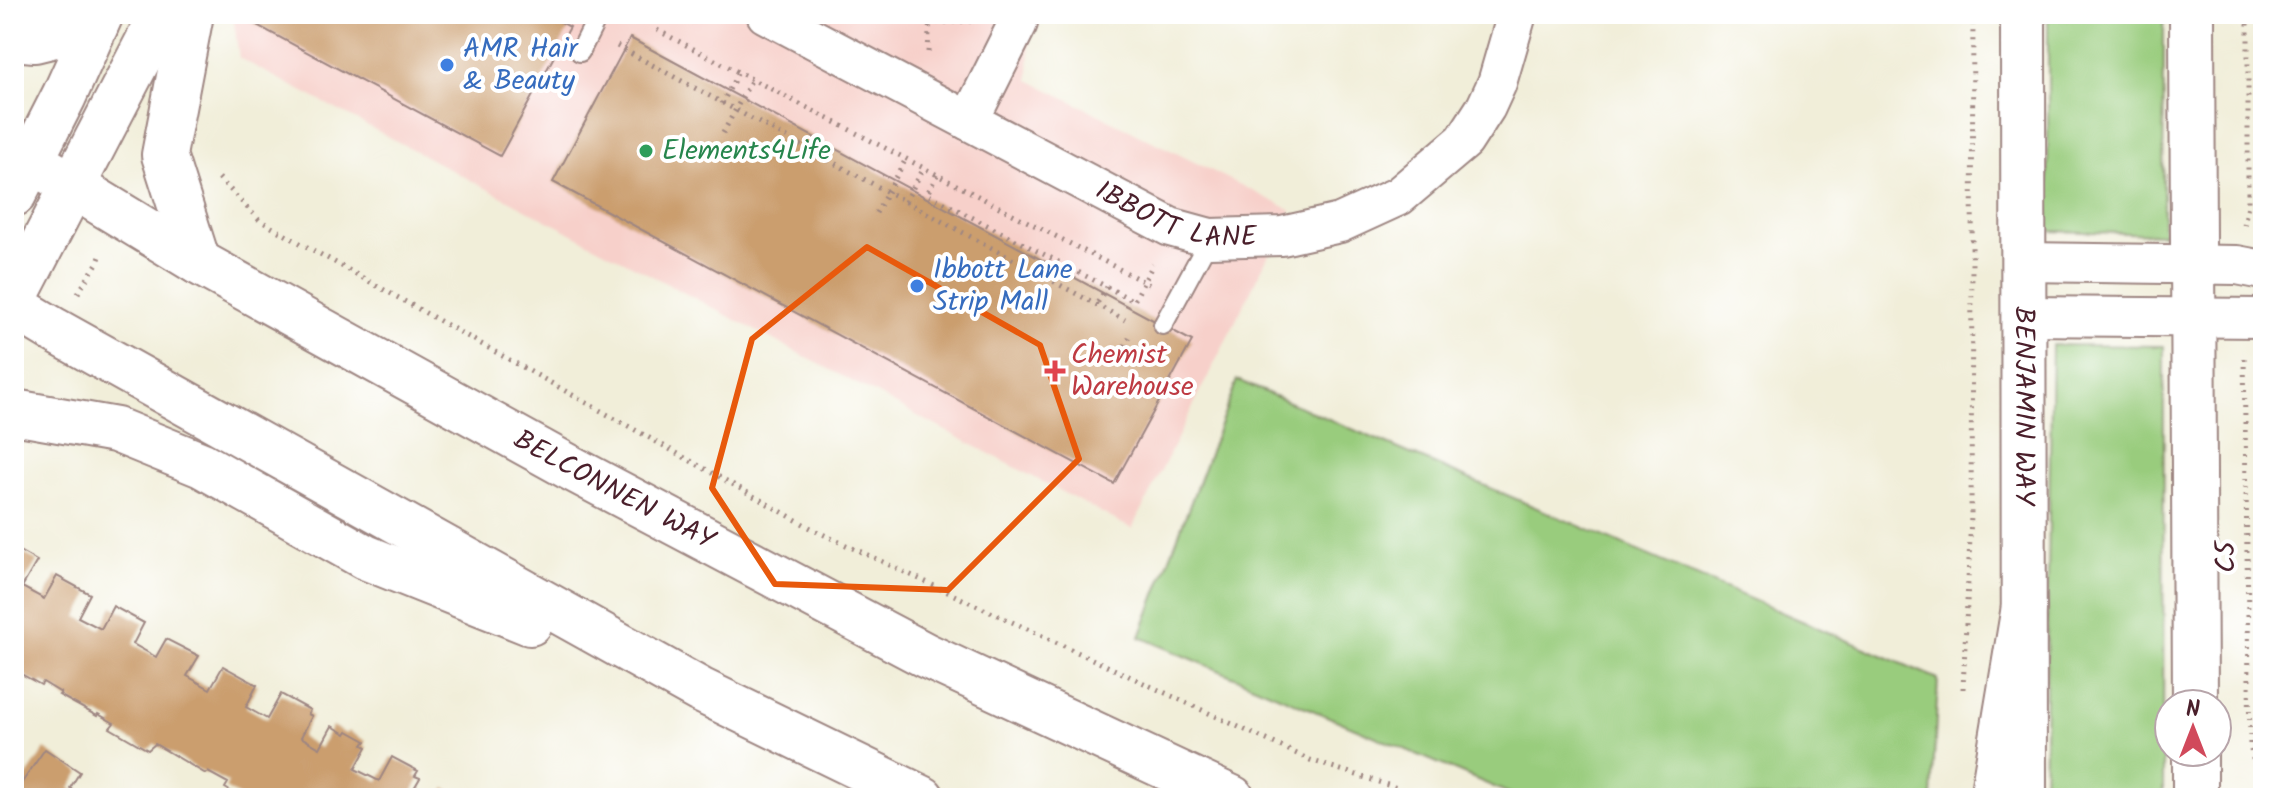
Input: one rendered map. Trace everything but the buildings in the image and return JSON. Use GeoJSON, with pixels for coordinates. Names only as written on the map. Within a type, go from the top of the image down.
{"type":"FeatureCollection","features":[{"type":"Feature","properties":{"kind":"main road"},"geometry":{"type":"LineString","coordinates":[[14,299],[162,14]]}},
{"type":"Feature","properties":{"kind":"main road"},"geometry":{"type":"LineString","coordinates":[[191,14],[164,155],[198,262]]}},
{"type":"Feature","properties":{"kind":"main road","name":"BENJAMIN WAY"},"geometry":{"type":"LineString","coordinates":[[2023,14],[2024,798]]}},
{"type":"Feature","properties":{"kind":"main road"},"geometry":{"type":"LineString","coordinates":[[2192,14],[2195,688]]}},
{"type":"Feature","properties":{"kind":"main road"},"geometry":{"type":"LineString","coordinates":[[14,38],[35,40],[99,20]]}},
{"type":"Feature","properties":{"kind":"main road"},"geometry":{"type":"LineString","coordinates":[[20,168],[64,96],[99,20]]}},
{"type":"Feature","properties":{"kind":"main road","name":"BELCONNEN WAY"},"geometry":{"type":"LineString","coordinates":[[20,168],[73,186],[198,262],[569,467],[925,655],[1232,798]]}},
{"type":"Feature","properties":{"kind":"main road"},"geometry":{"type":"LineString","coordinates":[[14,306],[700,690],[922,798]]}},
{"type":"Feature","properties":{"kind":"main road"},"geometry":{"type":"LineString","coordinates":[[14,412],[116,430],[202,465],[365,557],[700,690]]}},
{"type":"Feature","properties":{"kind":"main road"},"geometry":{"type":"LineString","coordinates":[[1992,798],[2024,607]]}},
{"type":"Feature","properties":{"kind":"main road"},"geometry":{"type":"LineString","coordinates":[[2195,768],[2195,798]]}},
{"type":"Feature","properties":{"kind":"street","name":"IBBOTT LANE"},"geometry":{"type":"LineString","coordinates":[[766,14],[1170,227],[1210,238],[1282,236],[1340,223],[1399,196],[1464,141],[1497,83],[1517,14]]}},
{"type":"Feature","properties":{"kind":"street"},"geometry":{"type":"LineString","coordinates":[[969,121],[1018,23],[1000,15]]}},
{"type":"Feature","properties":{"kind":"street"},"geometry":{"type":"LineString","coordinates":[[2024,262],[2237,265],[2263,270]]}},
{"type":"Feature","properties":{"kind":"street"},"geometry":{"type":"LineString","coordinates":[[2024,316],[2251,319]]}},
{"type":"Feature","properties":{"kind":"lane"},"geometry":{"type":"LineString","coordinates":[[580,52],[599,14]]}},
{"type":"Feature","properties":{"kind":"lane"},"geometry":{"type":"LineString","coordinates":[[1163,325],[1210,238]]}},
{"type":"Feature","properties":{"kind":"path"},"geometry":{"type":"LineString","coordinates":[[928,52],[930,14]]}},
{"type":"Feature","properties":{"kind":"path"},"geometry":{"type":"LineString","coordinates":[[1962,701],[1971,516],[1973,14]]}},
{"type":"Feature","properties":{"kind":"path"},"geometry":{"type":"LineString","coordinates":[[2248,14],[2248,205]]}},
{"type":"Feature","properties":{"kind":"path"},"geometry":{"type":"LineString","coordinates":[[929,23],[970,23],[1000,15]]}},
{"type":"Feature","properties":{"kind":"path"},"geometry":{"type":"LineString","coordinates":[[657,30],[1144,282],[1134,301],[927,194],[937,175]]}},
{"type":"Feature","properties":{"kind":"path"},"geometry":{"type":"LineString","coordinates":[[616,47],[1125,320]]}},
{"type":"Feature","properties":{"kind":"path"},"geometry":{"type":"LineString","coordinates":[[722,104],[738,72]]}},
{"type":"Feature","properties":{"kind":"path"},"geometry":{"type":"LineString","coordinates":[[723,133],[752,79]]}},
{"type":"Feature","properties":{"kind":"path"},"geometry":{"type":"LineString","coordinates":[[876,213],[906,159]]}},
{"type":"Feature","properties":{"kind":"path"},"geometry":{"type":"LineString","coordinates":[[905,202],[924,168]]}},
{"type":"Feature","properties":{"kind":"path"},"geometry":{"type":"LineString","coordinates":[[217,175],[259,220],[818,532],[1310,760],[1428,798]]}},
{"type":"Feature","properties":{"kind":"path"},"geometry":{"type":"LineString","coordinates":[[1096,305],[1107,287]]}},
{"type":"Feature","properties":{"kind":"path","name":"C5"},"geometry":{"type":"LineString","coordinates":[[2251,319],[2244,359],[2250,746],[2263,793]]}},
{"type":"Feature","properties":{"kind":"highlighted area"},"geometry":{"type":"Polygon","coordinates":[[[867,247],[1040,345],[1079,459],[948,590],[775,584],[712,488],[752,339],[867,247]]]}},
{"type":"Feature","properties":{"kind":"shaded area"},"geometry":{"type":"Polygon","coordinates":[[[233,14],[1030,14],[1029,80],[1291,210],[1132,529],[239,58],[233,14]]]}},
{"type":"Feature","properties":{"kind":"green space"},"geometry":{"type":"Polygon","coordinates":[[[2048,14],[2164,14],[2163,234],[2048,231],[2048,14]]]}},
{"type":"Feature","properties":{"kind":"green space"},"geometry":{"type":"Polygon","coordinates":[[[2052,345],[2164,346],[2163,688],[2153,688],[2153,768],[2163,768],[2163,798],[2044,798],[2052,345]]]}},
{"type":"Feature","properties":{"kind":"green space"},"geometry":{"type":"Polygon","coordinates":[[[1237,380],[1938,679],[1932,798],[1520,798],[1140,637],[1237,380]]]}},
{"type":"Feature","properties":{"kind":"place","name":"AMR Hair & Beauty"},"geometry":{"type":"Point","coordinates":[447,65]}},
{"type":"Feature","properties":{"kind":"place","name":"Elements4Life"},"geometry":{"type":"Point","coordinates":[646,151]}},
{"type":"Feature","properties":{"kind":"place","name":"Ibbott Lane Strip Mall"},"geometry":{"type":"Point","coordinates":[917,286]}},
{"type":"Feature","properties":{"kind":"place","name":"Chemist Warehouse"},"geometry":{"type":"Point","coordinates":[1055,371]}}]}
